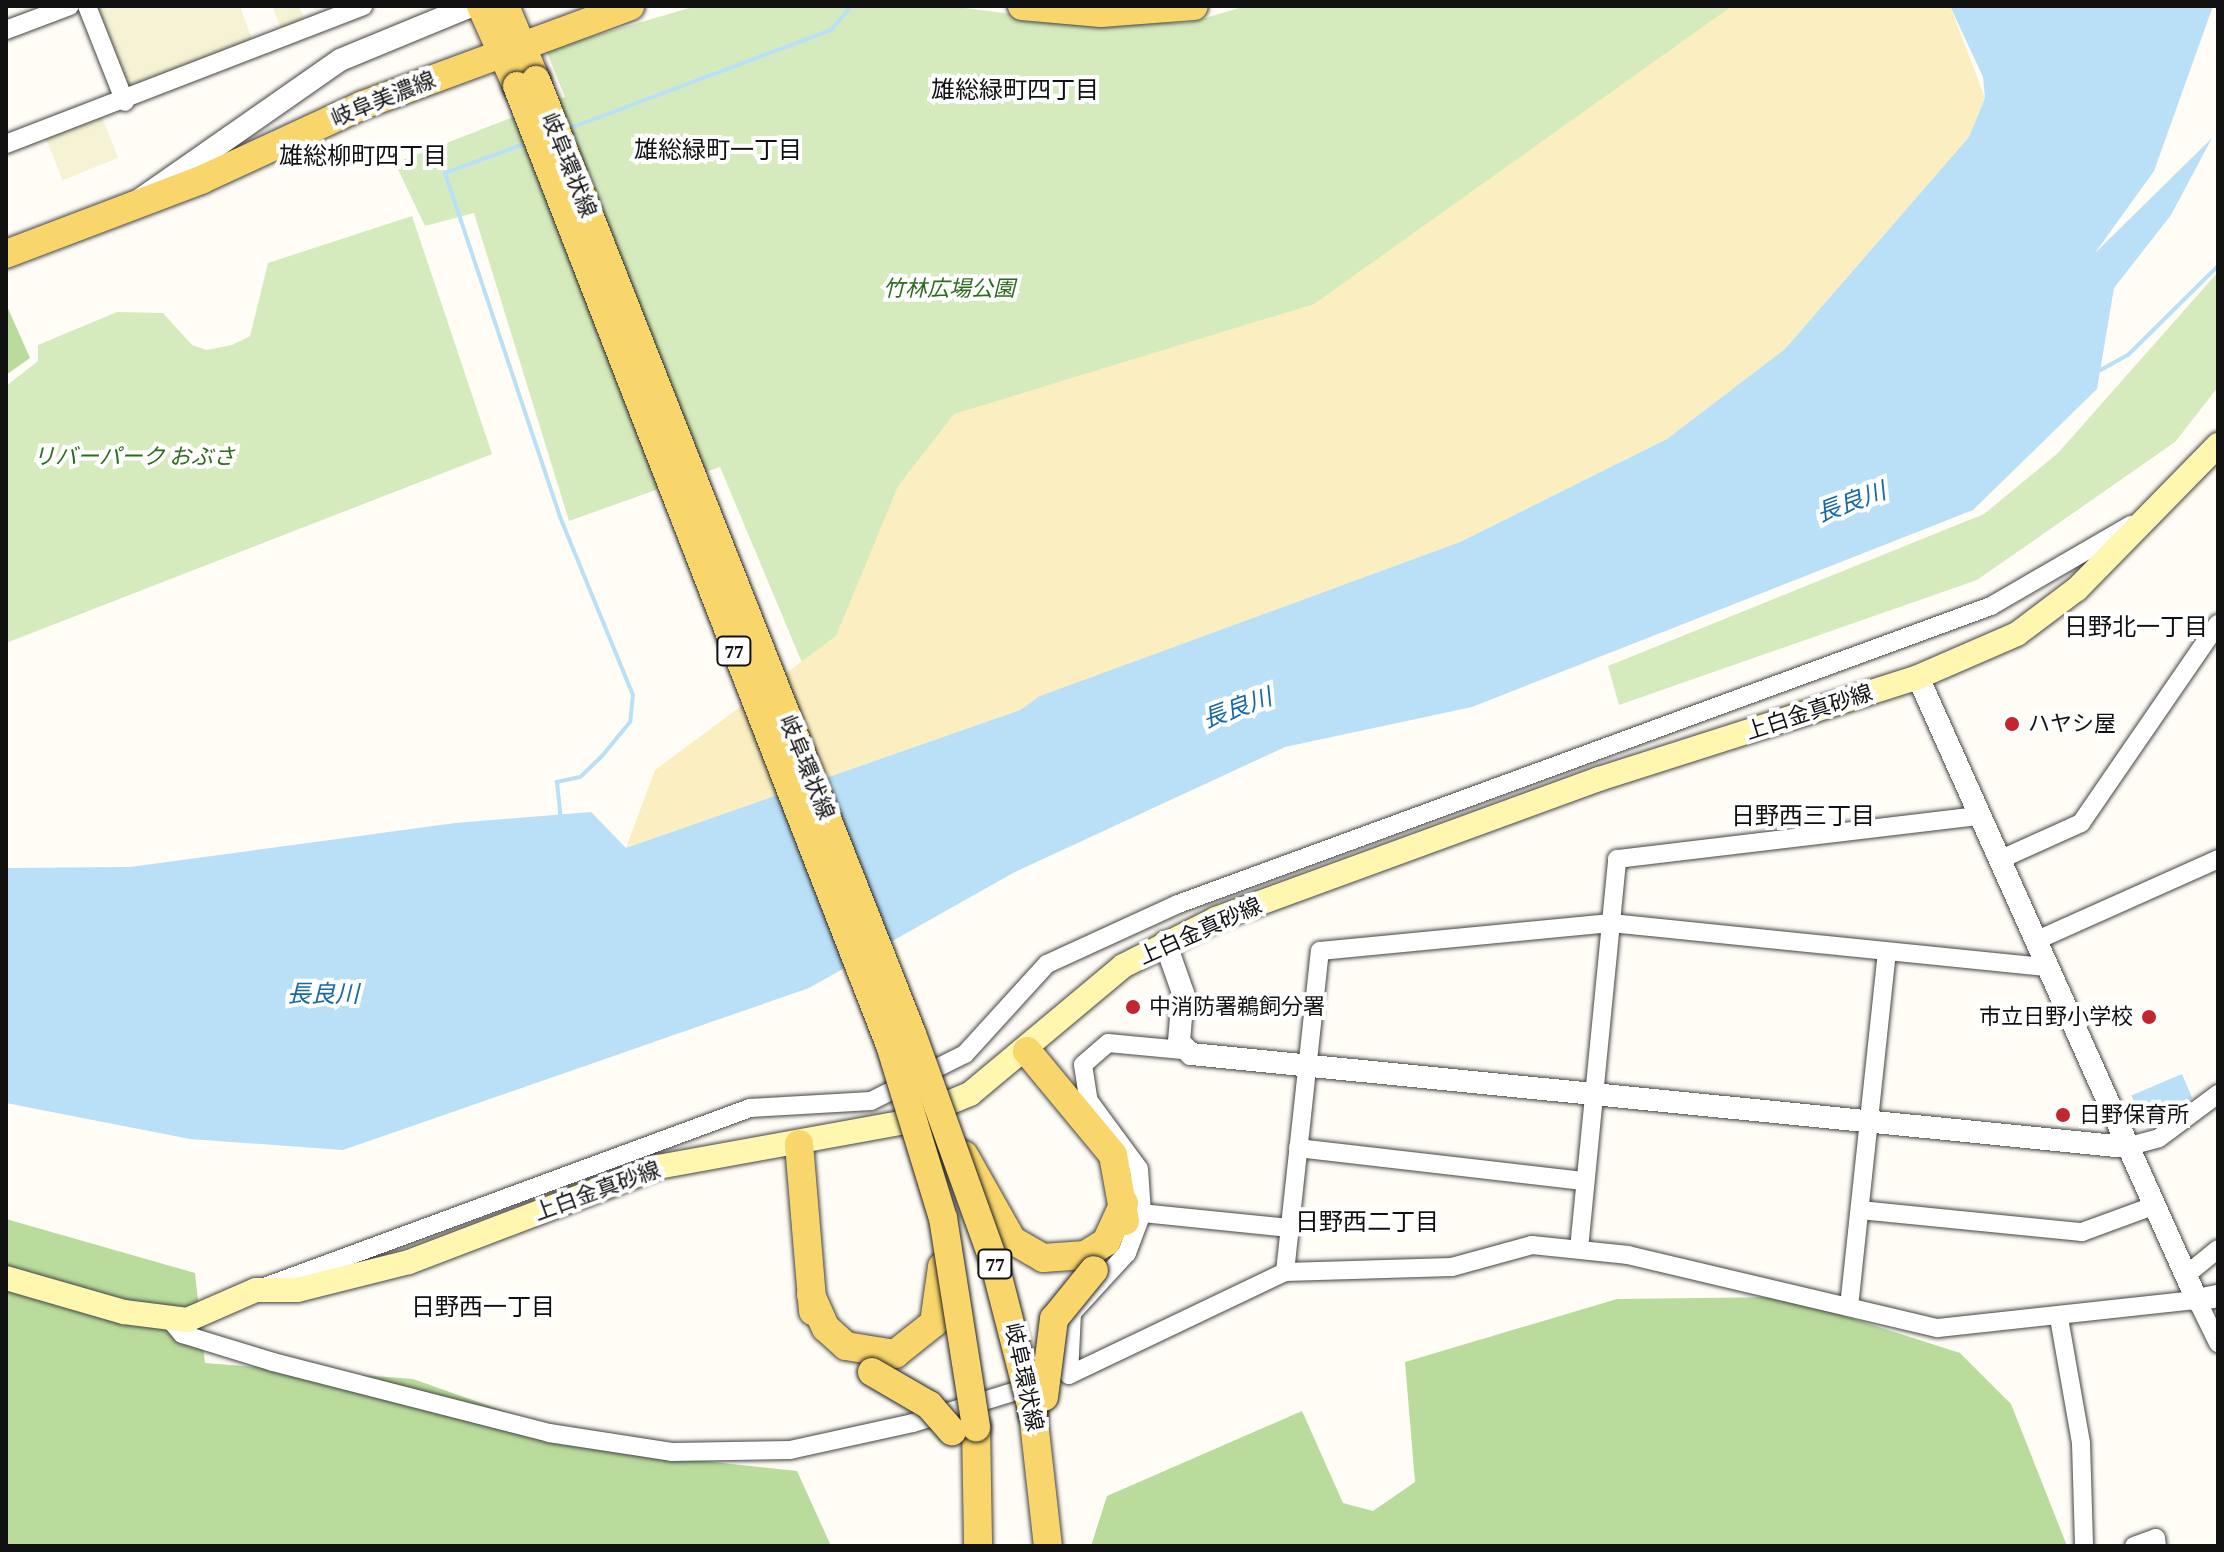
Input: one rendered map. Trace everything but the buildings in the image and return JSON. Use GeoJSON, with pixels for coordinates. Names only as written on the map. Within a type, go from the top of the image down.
{"type":"FeatureCollection","features":[{"type":"Feature","properties":{"kind":"main road","name":"岐阜美濃線"},"geometry":{"type":"LineString","coordinates":[[6,254],[132,207],[511,49],[630,6]]}},
{"type":"Feature","properties":{"kind":"main road"},"geometry":{"type":"LineString","coordinates":[[1037,7],[1194,6]]}},
{"type":"Feature","properties":{"kind":"main road","name":"岐阜環状線"},"geometry":{"type":"LineString","coordinates":[[485,8],[511,49],[526,83],[944,1120],[1012,1316],[1039,1411],[1048,1546]]}},
{"type":"Feature","properties":{"kind":"main road","name":"岐阜環状線"},"geometry":{"type":"LineString","coordinates":[[526,83],[890,1045],[943,1218],[978,1546]]}},
{"type":"Feature","properties":{"kind":"main road","name":"上白金真砂線"},"geometry":{"type":"LineString","coordinates":[[172,1322],[256,1290],[297,1290],[409,1262],[658,1167],[799,1144],[900,1123],[970,1094],[1027,1051],[1089,992],[1165,942],[1599,779],[1918,677],[2017,634],[2077,589],[2142,518],[2218,445]]}},
{"type":"Feature","properties":{"kind":"main road","name":"77"},"geometry":{"type":"LineString","coordinates":[[1027,1051],[1113,1155],[1133,1208],[1125,1224],[1089,1262],[1054,1319],[1046,1341],[1039,1411]]}},
{"type":"Feature","properties":{"kind":"main road","name":"77"},"geometry":{"type":"LineString","coordinates":[[944,1120],[1012,1240],[1043,1258],[1089,1262]]}},
{"type":"Feature","properties":{"kind":"main road","name":"77"},"geometry":{"type":"LineString","coordinates":[[799,1144],[815,1332],[829,1349],[872,1364],[964,1429],[971,1546]]}},
{"type":"Feature","properties":{"kind":"main road","name":"77"},"geometry":{"type":"LineString","coordinates":[[872,1364],[895,1354],[934,1323],[943,1300],[943,1218]]}},
{"type":"Feature","properties":{"kind":"main road"},"geometry":{"type":"LineString","coordinates":[[6,1278],[172,1322]]}},
{"type":"Feature","properties":{"kind":"street"},"geometry":{"type":"LineString","coordinates":[[6,30],[70,6]]}},
{"type":"Feature","properties":{"kind":"street"},"geometry":{"type":"LineString","coordinates":[[87,6],[125,102]]}},
{"type":"Feature","properties":{"kind":"street"},"geometry":{"type":"LineString","coordinates":[[6,144],[125,102],[363,6]]}},
{"type":"Feature","properties":{"kind":"street"},"geometry":{"type":"LineString","coordinates":[[132,207],[160,179],[340,60],[485,8]]}},
{"type":"Feature","properties":{"kind":"street"},"geometry":{"type":"LineString","coordinates":[[256,1290],[750,1108],[871,1101],[965,1054],[1060,958],[1178,904],[1991,606],[2142,518]]}},
{"type":"Feature","properties":{"kind":"street"},"geometry":{"type":"LineString","coordinates":[[1999,860],[2081,823],[2218,624]]}},
{"type":"Feature","properties":{"kind":"street"},"geometry":{"type":"LineString","coordinates":[[1918,677],[2153,1206],[2186,1275],[2208,1298],[2218,1343]]}},
{"type":"Feature","properties":{"kind":"street"},"geometry":{"type":"LineString","coordinates":[[1579,1249],[1617,859],[1979,816]]}},
{"type":"Feature","properties":{"kind":"street"},"geometry":{"type":"LineString","coordinates":[[2035,941],[2218,859]]}},
{"type":"Feature","properties":{"kind":"street"},"geometry":{"type":"LineString","coordinates":[[1285,1272],[1320,951],[1611,923],[2046,967]]}},
{"type":"Feature","properties":{"kind":"street"},"geometry":{"type":"LineString","coordinates":[[1165,942],[1183,993],[1182,1050]]}},
{"type":"Feature","properties":{"kind":"street"},"geometry":{"type":"LineString","coordinates":[[1849,1307],[1887,952]]}},
{"type":"Feature","properties":{"kind":"street"},"geometry":{"type":"LineString","coordinates":[[1069,1375],[1072,1313],[1127,1253],[1139,1169],[1089,1101],[1083,1065],[1108,1043],[2126,1147],[2159,1138],[2218,1094]]}},
{"type":"Feature","properties":{"kind":"street"},"geometry":{"type":"LineString","coordinates":[[1298,1148],[1585,1181]]}},
{"type":"Feature","properties":{"kind":"street"},"geometry":{"type":"LineString","coordinates":[[1860,1210],[2082,1232],[2153,1206]]}},
{"type":"Feature","properties":{"kind":"street"},"geometry":{"type":"LineString","coordinates":[[1133,1208],[1290,1228]]}},
{"type":"Feature","properties":{"kind":"street"},"geometry":{"type":"LineString","coordinates":[[172,1322],[182,1334],[273,1362],[549,1433],[672,1452],[790,1450],[913,1423],[1069,1375],[1285,1272],[1452,1267],[1532,1245],[1579,1249],[1938,1328],[2059,1318],[2208,1298]]}},
{"type":"Feature","properties":{"kind":"street"},"geometry":{"type":"LineString","coordinates":[[2186,1275],[2218,1249]]}},
{"type":"Feature","properties":{"kind":"street"},"geometry":{"type":"LineString","coordinates":[[2059,1318],[2081,1443],[2084,1546]]}},
{"type":"Feature","properties":{"kind":"street"},"geometry":{"type":"LineString","coordinates":[[2134,1546],[2156,1538],[2157,1546]]}},
{"type":"Feature","properties":{"kind":"shaded area"},"geometry":{"type":"Polygon","coordinates":[[[95,6],[240,6],[254,45],[130,91],[95,6]]]}},
{"type":"Feature","properties":{"kind":"shaded area"},"geometry":{"type":"Polygon","coordinates":[[[272,6],[299,6],[306,24],[283,33],[272,6]]]}},
{"type":"Feature","properties":{"kind":"shaded area"},"geometry":{"type":"Polygon","coordinates":[[[101,115],[118,158],[63,180],[45,137],[101,115]]]}},
{"type":"Feature","properties":{"kind":"green space","name":"竹林広場公園"},"geometry":{"type":"Polygon","coordinates":[[[696,6],[949,6],[1060,20],[1188,23],[1246,6],[1766,6],[834,739],[720,467],[569,521],[474,213],[425,226],[395,163],[565,97],[546,50],[696,6]]]}},
{"type":"Feature","properties":{"kind":"green space","name":"リバーパーク おぶさ"},"geometry":{"type":"Polygon","coordinates":[[[412,216],[492,454],[6,643],[6,386],[38,361],[38,345],[117,312],[163,313],[192,345],[207,350],[232,345],[250,336],[268,263],[412,216]]]}},
{"type":"Feature","properties":{"kind":"green space"},"geometry":{"type":"Polygon","coordinates":[[[2218,272],[2218,387],[2175,442],[1977,580],[1619,705],[1608,666],[1984,514],[2058,453],[2218,272]]]}},
{"type":"Feature","properties":{"kind":"green space"},"geometry":{"type":"Polygon","coordinates":[[[6,304],[30,358],[6,375],[6,304]]]}},
{"type":"Feature","properties":{"kind":"green space"},"geometry":{"type":"Polygon","coordinates":[[[6,1219],[195,1273],[205,1363],[413,1379],[620,1452],[797,1471],[831,1546],[6,1546],[6,1219]]]}},
{"type":"Feature","properties":{"kind":"green space"},"geometry":{"type":"Polygon","coordinates":[[[1785,1297],[1960,1353],[2011,1404],[2067,1546],[1091,1546],[1107,1496],[1302,1411],[1343,1503],[1373,1511],[1415,1482],[1405,1362],[1617,1299],[1785,1297]]]}},
{"type":"Feature","properties":{"kind":"sand"},"geometry":{"type":"Polygon","coordinates":[[[1732,6],[1950,6],[1985,98],[1969,137],[1785,349],[1667,439],[1460,542],[1041,696],[1020,710],[626,848],[655,770],[836,636],[898,486],[954,414],[1314,304],[1732,6]]]}},
{"type":"Feature","properties":{"kind":"water","name":"長良川"},"geometry":{"type":"Polygon","coordinates":[[[1950,6],[2213,6],[2154,171],[2095,253],[2212,138],[2171,215],[2114,288],[2097,389],[1973,510],[1472,707],[1285,747],[1013,873],[809,988],[343,1150],[190,1139],[6,1103],[6,868],[130,867],[455,823],[591,812],[626,848],[1020,710],[1040,696],[1460,542],[1667,439],[1785,349],[1969,137],[1985,98],[1983,77],[1950,6]]]}},
{"type":"Feature","properties":{"kind":"water"},"geometry":{"type":"Polygon","coordinates":[[[2182,1074],[2192,1098],[2142,1119],[2131,1095],[2182,1074]]]}},
{"type":"Feature","properties":{"kind":"waterway"},"geometry":{"type":"LineString","coordinates":[[565,130],[831,30],[851,6]]}},
{"type":"Feature","properties":{"kind":"waterway"},"geometry":{"type":"LineString","coordinates":[[527,143],[445,173],[560,517],[633,695],[630,722],[602,756],[580,777],[557,782],[561,819]]}},
{"type":"Feature","properties":{"kind":"waterway"},"geometry":{"type":"LineString","coordinates":[[2097,372],[2128,355],[2218,266]]}},
{"type":"Feature","properties":{"kind":"place","name":"ハヤシ屋"},"geometry":{"type":"Point","coordinates":[2012,724]}},
{"type":"Feature","properties":{"kind":"place","name":"中消防署鵜飼分署"},"geometry":{"type":"Point","coordinates":[1133,1007]}},
{"type":"Feature","properties":{"kind":"place","name":"市立日野小学校"},"geometry":{"type":"Point","coordinates":[2149,1017]}},
{"type":"Feature","properties":{"kind":"place","name":"日野保育所"},"geometry":{"type":"Point","coordinates":[2063,1115]}},
{"type":"Feature","properties":{"kind":"district","name":"雄総緑町四丁目"},"geometry":{"type":"Point","coordinates":[1015,90]}},
{"type":"Feature","properties":{"kind":"district","name":"雄総緑町一丁目"},"geometry":{"type":"Point","coordinates":[718,150]}},
{"type":"Feature","properties":{"kind":"district","name":"雄総柳町四丁目"},"geometry":{"type":"Point","coordinates":[363,156]}},
{"type":"Feature","properties":{"kind":"district","name":"日野北一丁目"},"geometry":{"type":"Point","coordinates":[2136,627]}},
{"type":"Feature","properties":{"kind":"district","name":"日野西三丁目"},"geometry":{"type":"Point","coordinates":[1803,816]}},
{"type":"Feature","properties":{"kind":"district","name":"日野西二丁目"},"geometry":{"type":"Point","coordinates":[1367,1222]}},
{"type":"Feature","properties":{"kind":"district","name":"日野西一丁目"},"geometry":{"type":"Point","coordinates":[483,1307]}}]}
